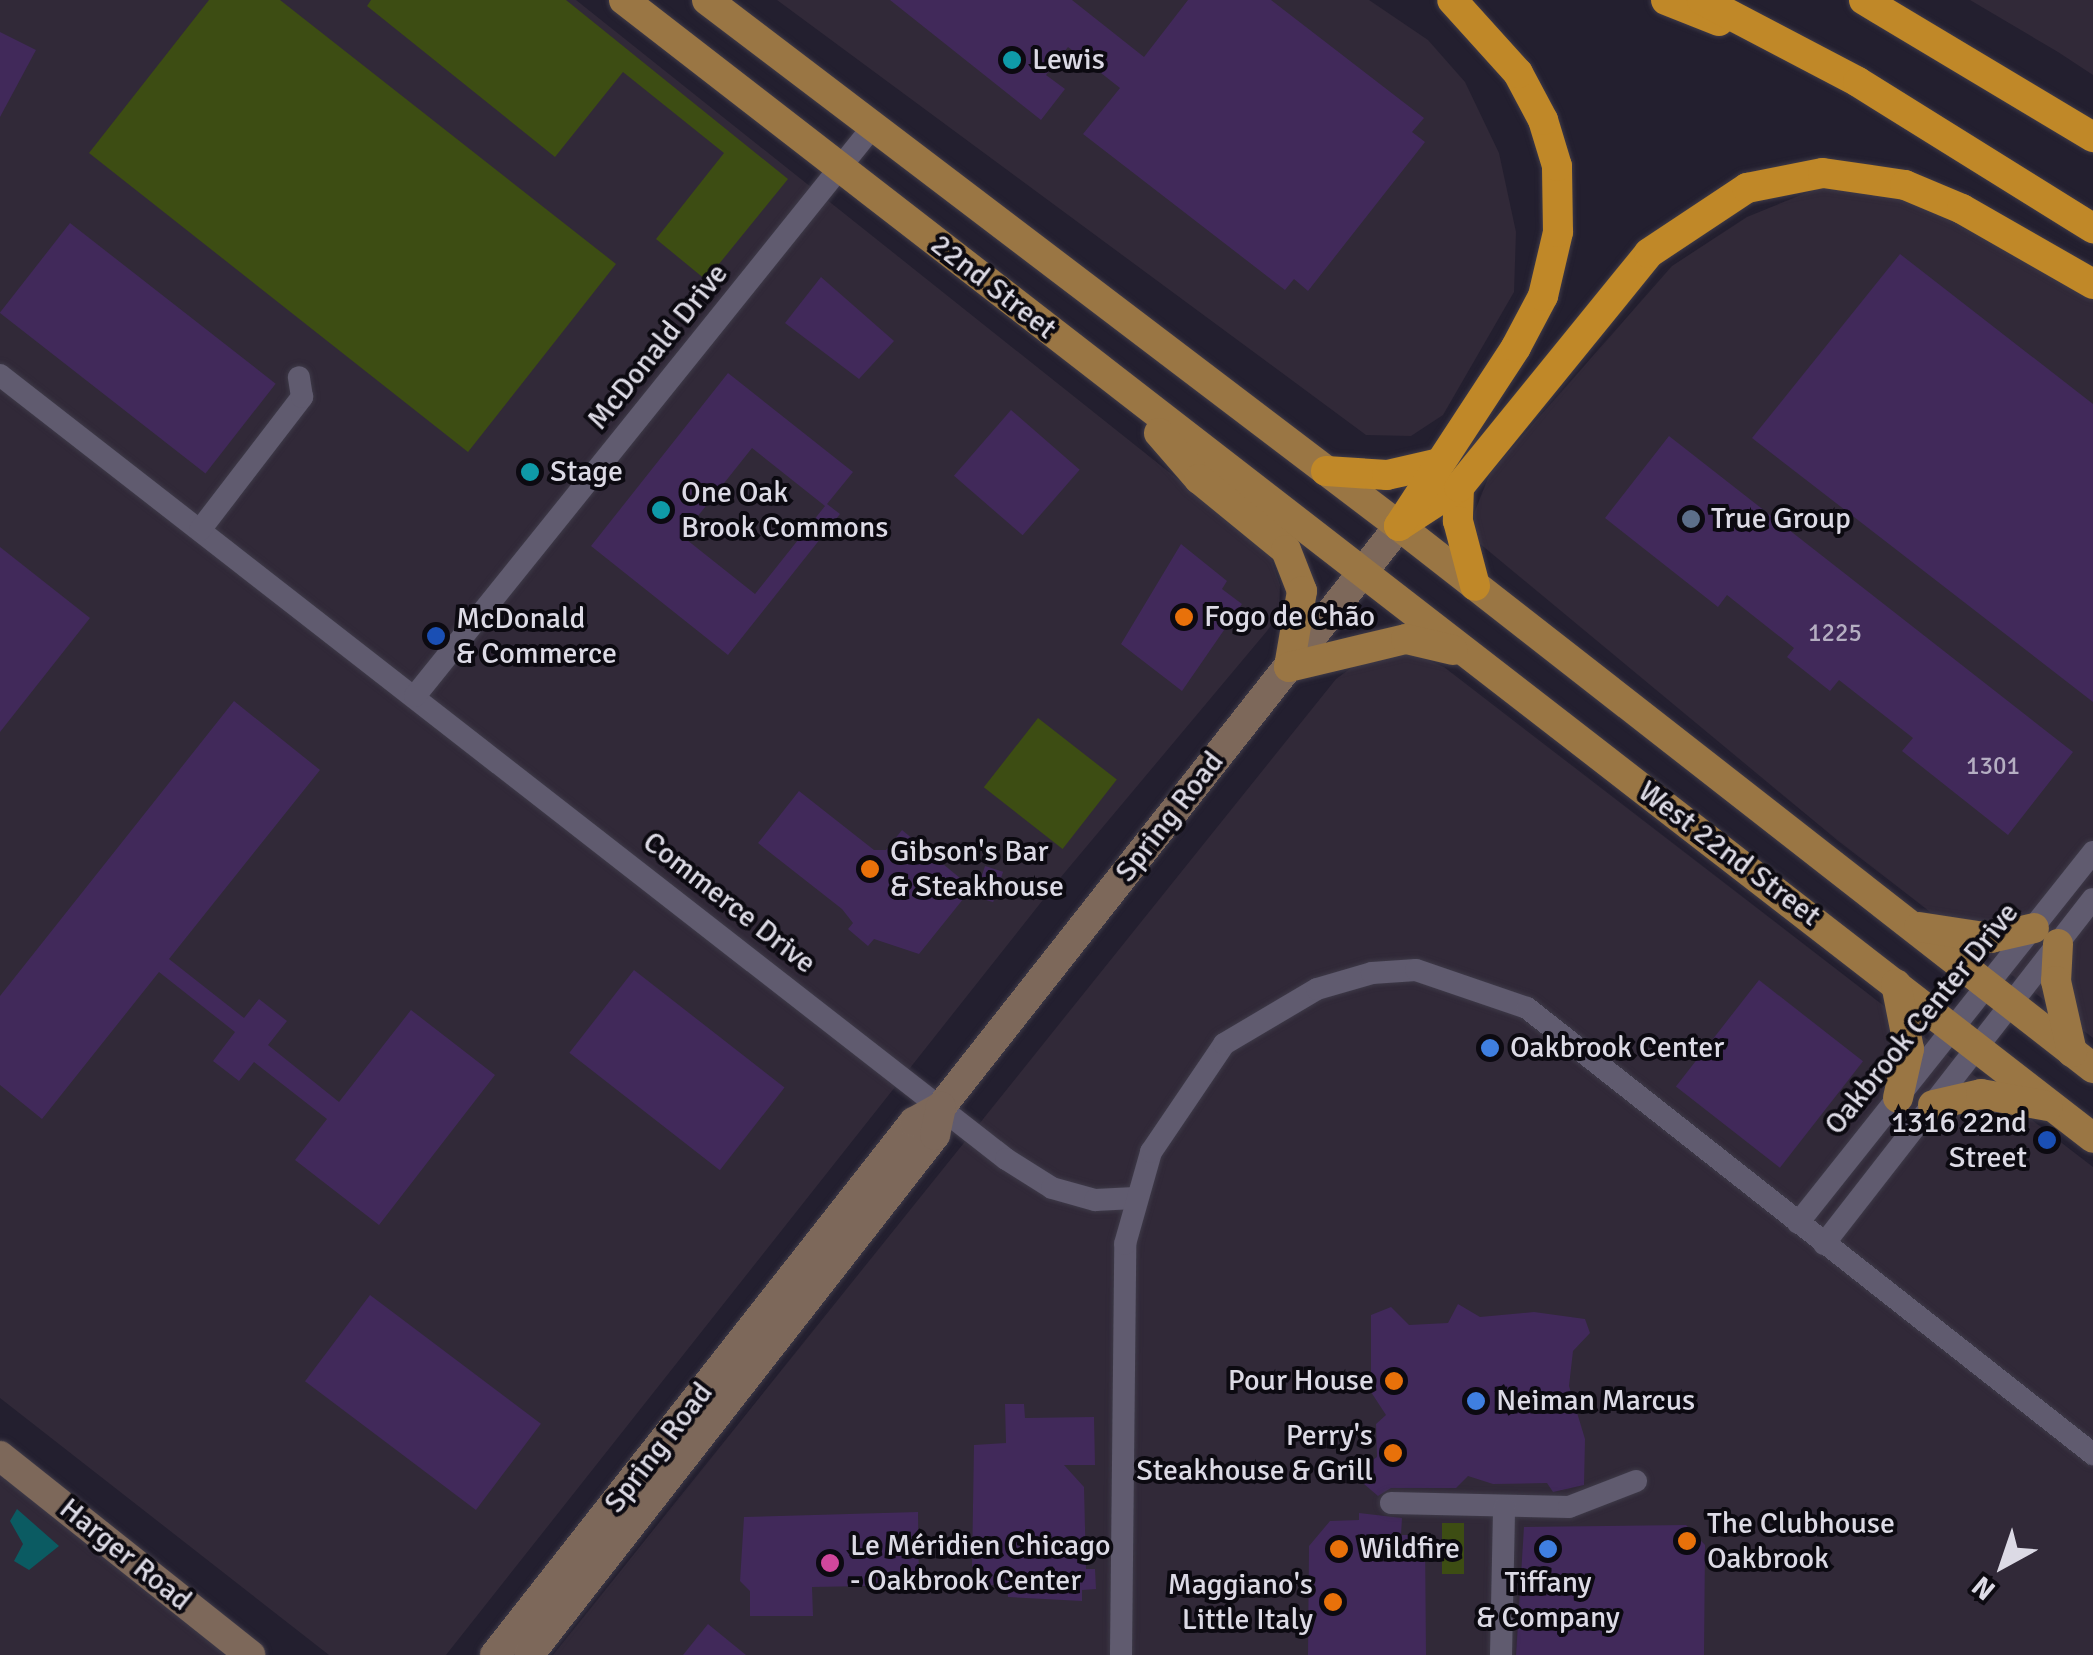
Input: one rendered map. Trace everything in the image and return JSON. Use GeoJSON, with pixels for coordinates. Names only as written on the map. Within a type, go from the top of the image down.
{"type":"FeatureCollection","features":[{"type":"Feature","properties":{"kind":"highway"},"geometry":{"type":"LineString","coordinates":[[1400,526],[1435,464],[1516,348],[1542,296],[1558,232],[1557,166],[1543,120],[1495,43],[1452,0]]}},
{"type":"Feature","properties":{"kind":"highway"},"geometry":{"type":"LineString","coordinates":[[1666,0],[1858,82]]}},
{"type":"Feature","properties":{"kind":"highway"},"geometry":{"type":"LineString","coordinates":[[1702,0],[1858,82],[2093,228]]}},
{"type":"Feature","properties":{"kind":"highway"},"geometry":{"type":"LineString","coordinates":[[1864,0],[2093,137]]}},
{"type":"Feature","properties":{"kind":"highway"},"geometry":{"type":"LineString","coordinates":[[1400,526],[1458,487],[1637,266],[1678,228],[1746,188],[1824,173],[1905,185],[1962,209],[2093,284]]}},
{"type":"Feature","properties":{"kind":"highway"},"geometry":{"type":"LineString","coordinates":[[1326,471],[1388,476],[1435,464]]}},
{"type":"Feature","properties":{"kind":"highway"},"geometry":{"type":"LineString","coordinates":[[1458,487],[1458,521],[1476,586]]}},
{"type":"Feature","properties":{"kind":"main road","name":"22nd Street"},"geometry":{"type":"LineString","coordinates":[[624,0],[1362,574]]}},
{"type":"Feature","properties":{"kind":"main road","name":"22nd Street"},"geometry":{"type":"LineString","coordinates":[[707,0],[871,129],[1400,526]]}},
{"type":"Feature","properties":{"kind":"main road"},"geometry":{"type":"LineString","coordinates":[[1147,408],[1162,439],[1264,529],[1300,577],[1290,667],[1406,638],[1467,654]]}},
{"type":"Feature","properties":{"kind":"main road","name":"West 22nd Street"},"geometry":{"type":"LineString","coordinates":[[1400,526],[2082,1060]]}},
{"type":"Feature","properties":{"kind":"main road","name":"West 22nd Street"},"geometry":{"type":"LineString","coordinates":[[1362,574],[2093,1138]]}},
{"type":"Feature","properties":{"kind":"main road"},"geometry":{"type":"LineString","coordinates":[[1904,921],[1963,937],[2046,936],[2082,1060]]}},
{"type":"Feature","properties":{"kind":"main road"},"geometry":{"type":"LineString","coordinates":[[1896,984],[1909,1048],[1898,1098]]}},
{"type":"Feature","properties":{"kind":"main road"},"geometry":{"type":"LineString","coordinates":[[1933,1105],[1981,1094],[2054,1107]]}},
{"type":"Feature","properties":{"kind":"street","name":"McDonald Drive"},"geometry":{"type":"LineString","coordinates":[[416,696],[871,129]]}},
{"type":"Feature","properties":{"kind":"street"},"geometry":{"type":"LineString","coordinates":[[0,375],[200,530],[302,398],[300,378]]}},
{"type":"Feature","properties":{"kind":"street","name":"Spring Road"},"geometry":{"type":"LineString","coordinates":[[495,1655],[914,1122],[941,1107],[1400,526]]}},
{"type":"Feature","properties":{"kind":"street","name":"Commerce Drive"},"geometry":{"type":"LineString","coordinates":[[200,530],[941,1107]]}},
{"type":"Feature","properties":{"kind":"street","name":"Oakbrook Center Drive"},"geometry":{"type":"LineString","coordinates":[[1798,1223],[1898,1098],[1965,1039],[2046,936],[2093,852]]}},
{"type":"Feature","properties":{"kind":"street","name":"Oakbrook Center Drive"},"geometry":{"type":"LineString","coordinates":[[2046,936],[2093,900]]}},
{"type":"Feature","properties":{"kind":"street"},"geometry":{"type":"LineString","coordinates":[[1121,1655],[1125,1244],[1135,1198],[1151,1152],[1224,1044],[1317,989],[1416,970],[1527,1008],[2093,1454]]}},
{"type":"Feature","properties":{"kind":"street","name":"Oakbrook Center Drive"},"geometry":{"type":"LineString","coordinates":[[1824,1244],[1933,1105],[1965,1039]]}},
{"type":"Feature","properties":{"kind":"street"},"geometry":{"type":"LineString","coordinates":[[941,1107],[1052,1188],[1094,1200],[1135,1198]]}},
{"type":"Feature","properties":{"kind":"street","name":"Spring Road"},"geometry":{"type":"LineString","coordinates":[[530,1655],[935,1136],[941,1107]]}},
{"type":"Feature","properties":{"kind":"street","name":"Harger Road"},"geometry":{"type":"LineString","coordinates":[[0,1456],[250,1655]]}},
{"type":"Feature","properties":{"kind":"street"},"geometry":{"type":"LineString","coordinates":[[1391,1503],[1569,1507],[1636,1481]]}},
{"type":"Feature","properties":{"kind":"street"},"geometry":{"type":"LineString","coordinates":[[1501,1655],[1504,1508]]}},
{"type":"Feature","properties":{"kind":"shaded area"},"geometry":{"type":"Polygon","coordinates":[[[0,0],[576,0],[1248,535],[1271,558],[1280,585],[1279,614],[1267,631],[1061,877],[446,1655],[329,1655],[0,1398],[0,0]]]}},
{"type":"Feature","properties":{"kind":"shaded area"},"geometry":{"type":"Polygon","coordinates":[[[209,0],[280,0],[616,264],[468,452],[89,153],[209,0]]]}},
{"type":"Feature","properties":{"kind":"shaded area"},"geometry":{"type":"Polygon","coordinates":[[[371,0],[566,0],[788,179],[706,280],[656,239],[724,153],[623,72],[555,157],[367,6],[371,0]]]}},
{"type":"Feature","properties":{"kind":"shaded area"},"geometry":{"type":"Polygon","coordinates":[[[777,0],[1369,0],[1428,40],[1465,82],[1499,153],[1516,232],[1514,292],[1443,415],[1411,436],[1366,435],[777,0]]]}},
{"type":"Feature","properties":{"kind":"shaded area"},"geometry":{"type":"Polygon","coordinates":[[[1970,0],[2093,0],[2093,75],[2058,52],[1970,0]]]}},
{"type":"Feature","properties":{"kind":"shaded area"},"geometry":{"type":"Polygon","coordinates":[[[1828,184],[1896,192],[2093,292],[2093,1038],[1837,840],[1479,543],[1473,516],[1490,473],[1672,266],[1747,217],[1828,184]]]}},
{"type":"Feature","properties":{"kind":"shaded area","name":"Oakbrook Center"},"geometry":{"type":"Polygon","coordinates":[[[1412,653],[1444,667],[2093,1167],[2093,1655],[553,1655],[1336,679],[1362,660],[1412,653]]]}},
{"type":"Feature","properties":{"kind":"shaded area"},"geometry":{"type":"Polygon","coordinates":[[[1038,718],[1117,780],[1063,849],[984,787],[1038,718]]]}},
{"type":"Feature","properties":{"kind":"shaded area"},"geometry":{"type":"Polygon","coordinates":[[[0,1473],[226,1655],[0,1655],[0,1473]]]}},
{"type":"Feature","properties":{"kind":"shaded area"},"geometry":{"type":"Polygon","coordinates":[[[17,1509],[59,1546],[29,1570],[14,1561],[23,1544],[10,1521],[17,1509]]]}},
{"type":"Feature","properties":{"kind":"shaded area"},"geometry":{"type":"Polygon","coordinates":[[[1442,1523],[1464,1523],[1464,1574],[1442,1574],[1442,1523]]]}},
{"type":"Feature","properties":{"kind":"building"},"geometry":{"type":"Polygon","coordinates":[[[890,0],[1072,0],[1144,57],[1188,0],[1271,0],[1424,118],[1412,132],[1425,142],[1308,291],[1294,279],[1285,290],[1083,134],[1120,88],[1068,47],[1046,75],[1065,89],[1041,120],[890,0]]]}},
{"type":"Feature","properties":{"kind":"building"},"geometry":{"type":"Polygon","coordinates":[[[0,32],[36,50],[0,117],[0,32]]]}},
{"type":"Feature","properties":{"kind":"building"},"geometry":{"type":"Polygon","coordinates":[[[70,223],[276,384],[205,474],[0,313],[70,223]]]}},
{"type":"Feature","properties":{"kind":"building"},"geometry":{"type":"Polygon","coordinates":[[[1900,254],[2093,404],[2093,702],[1752,438],[1900,254]]]}},
{"type":"Feature","properties":{"kind":"building"},"geometry":{"type":"Polygon","coordinates":[[[821,277],[894,341],[859,379],[785,323],[821,277]]]}},
{"type":"Feature","properties":{"kind":"building","name":"One Oak Brook Commons"},"geometry":{"type":"Polygon","coordinates":[[[728,373],[853,472],[827,504],[840,514],[728,655],[591,546],[728,373]],[[752,448],[682,536],[755,594],[825,506],[752,448]]]}},
{"type":"Feature","properties":{"kind":"building"},"geometry":{"type":"Polygon","coordinates":[[[1011,410],[1080,470],[1023,535],[954,476],[1011,410]]]}},
{"type":"Feature","properties":{"kind":"building"},"geometry":{"type":"Polygon","coordinates":[[[1669,436],[2073,752],[2008,835],[1902,751],[1913,738],[1839,680],[1830,691],[1787,657],[1794,648],[1727,595],[1718,607],[1605,518],[1669,436]]]}},
{"type":"Feature","properties":{"kind":"building","name":"Fogo de Chão"},"geometry":{"type":"Polygon","coordinates":[[[1181,544],[1227,581],[1222,589],[1242,604],[1182,691],[1121,644],[1181,544]]]}},
{"type":"Feature","properties":{"kind":"building"},"geometry":{"type":"Polygon","coordinates":[[[0,547],[90,618],[0,732],[0,547]]]}},
{"type":"Feature","properties":{"kind":"building"},"geometry":{"type":"Polygon","coordinates":[[[234,701],[320,770],[169,959],[244,1018],[259,999],[287,1021],[268,1045],[339,1102],[411,1010],[495,1075],[379,1225],[295,1160],[327,1119],[254,1062],[239,1081],[213,1061],[235,1032],[159,972],[42,1119],[0,1085],[0,996],[234,701]]]}},
{"type":"Feature","properties":{"kind":"building","name":"Gibson's Bar & Steakhouse"},"geometry":{"type":"Polygon","coordinates":[[[799,791],[874,850],[886,850],[902,830],[972,888],[919,954],[874,939],[868,946],[848,929],[853,923],[842,909],[758,843],[799,791]]]}},
{"type":"Feature","properties":{"kind":"building"},"geometry":{"type":"Polygon","coordinates":[[[985,866],[1003,872],[993,902],[975,896],[985,866]]]}},
{"type":"Feature","properties":{"kind":"building"},"geometry":{"type":"Polygon","coordinates":[[[634,970],[785,1088],[720,1170],[569,1053],[634,970]]]}},
{"type":"Feature","properties":{"kind":"building"},"geometry":{"type":"Polygon","coordinates":[[[1759,980],[1863,1061],[1780,1168],[1676,1086],[1759,980]]]}},
{"type":"Feature","properties":{"kind":"building"},"geometry":{"type":"Polygon","coordinates":[[[370,1295],[541,1424],[476,1510],[305,1381],[370,1295]]]}},
{"type":"Feature","properties":{"kind":"building","name":"Neiman Marcus"},"geometry":{"type":"Polygon","coordinates":[[[1458,1304],[1480,1317],[1534,1312],[1585,1319],[1590,1333],[1573,1351],[1569,1386],[1585,1439],[1584,1485],[1553,1492],[1547,1483],[1493,1484],[1468,1476],[1456,1488],[1391,1488],[1378,1496],[1364,1484],[1361,1468],[1377,1457],[1376,1424],[1386,1415],[1371,1392],[1371,1315],[1391,1307],[1409,1325],[1448,1323],[1458,1304]]]}},
{"type":"Feature","properties":{"kind":"building"},"geometry":{"type":"Polygon","coordinates":[[[1005,1404],[1024,1404],[1025,1418],[1094,1417],[1095,1465],[1064,1465],[1084,1487],[1086,1569],[1095,1569],[1096,1589],[1082,1590],[1082,1601],[1008,1597],[1007,1585],[980,1585],[980,1568],[972,1567],[974,1445],[1006,1443],[1005,1404]]]}},
{"type":"Feature","properties":{"kind":"building","name":"Le Méridien Chicago - Oakbrook Center"},"geometry":{"type":"Polygon","coordinates":[[[918,1512],[919,1585],[812,1587],[813,1616],[750,1616],[750,1591],[740,1581],[744,1517],[918,1512]]]}},
{"type":"Feature","properties":{"kind":"building"},"geometry":{"type":"Polygon","coordinates":[[[1359,1513],[1402,1518],[1401,1535],[1425,1535],[1426,1655],[1308,1655],[1309,1546],[1330,1521],[1359,1520],[1359,1513]]]}},
{"type":"Feature","properties":{"kind":"building"},"geometry":{"type":"Polygon","coordinates":[[[1686,1525],[1705,1545],[1704,1655],[1516,1655],[1524,1527],[1686,1525]]]}},
{"type":"Feature","properties":{"kind":"building"},"geometry":{"type":"Polygon","coordinates":[[[708,1624],[746,1655],[683,1655],[708,1624]]]}},
{"type":"Feature","properties":{"kind":"place","name":"Lewis"},"geometry":{"type":"Point","coordinates":[1012,60]}},
{"type":"Feature","properties":{"kind":"place","name":"Stage"},"geometry":{"type":"Point","coordinates":[530,472]}},
{"type":"Feature","properties":{"kind":"place","name":"One Oak Brook Commons"},"geometry":{"type":"Point","coordinates":[661,510]}},
{"type":"Feature","properties":{"kind":"place","name":"True Group"},"geometry":{"type":"Point","coordinates":[1691,519]}},
{"type":"Feature","properties":{"kind":"place","name":"Fogo de Chão"},"geometry":{"type":"Point","coordinates":[1184,617]}},
{"type":"Feature","properties":{"kind":"place","name":"McDonald & Commerce"},"geometry":{"type":"Point","coordinates":[436,636]}},
{"type":"Feature","properties":{"kind":"place","name":"Gibson's Bar & Steakhouse"},"geometry":{"type":"Point","coordinates":[870,869]}},
{"type":"Feature","properties":{"kind":"place","name":"Oakbrook Center"},"geometry":{"type":"Point","coordinates":[1490,1048]}},
{"type":"Feature","properties":{"kind":"place","name":"1316 22nd Street"},"geometry":{"type":"Point","coordinates":[2047,1140]}},
{"type":"Feature","properties":{"kind":"place","name":"Pour House"},"geometry":{"type":"Point","coordinates":[1394,1381]}},
{"type":"Feature","properties":{"kind":"place","name":"Neiman Marcus"},"geometry":{"type":"Point","coordinates":[1476,1401]}},
{"type":"Feature","properties":{"kind":"place","name":"Perry's Steakhouse & Grill"},"geometry":{"type":"Point","coordinates":[1393,1453]}},
{"type":"Feature","properties":{"kind":"place","name":"The Clubhouse Oakbrook"},"geometry":{"type":"Point","coordinates":[1687,1541]}},
{"type":"Feature","properties":{"kind":"place","name":"Wildfire"},"geometry":{"type":"Point","coordinates":[1339,1549]}},
{"type":"Feature","properties":{"kind":"place","name":"Tiffany & Company"},"geometry":{"type":"Point","coordinates":[1548,1549]}},
{"type":"Feature","properties":{"kind":"place","name":"Le Méridien Chicago - Oakbrook Center"},"geometry":{"type":"Point","coordinates":[830,1563]}},
{"type":"Feature","properties":{"kind":"place","name":"Maggiano's Little Italy"},"geometry":{"type":"Point","coordinates":[1333,1602]}}]}
